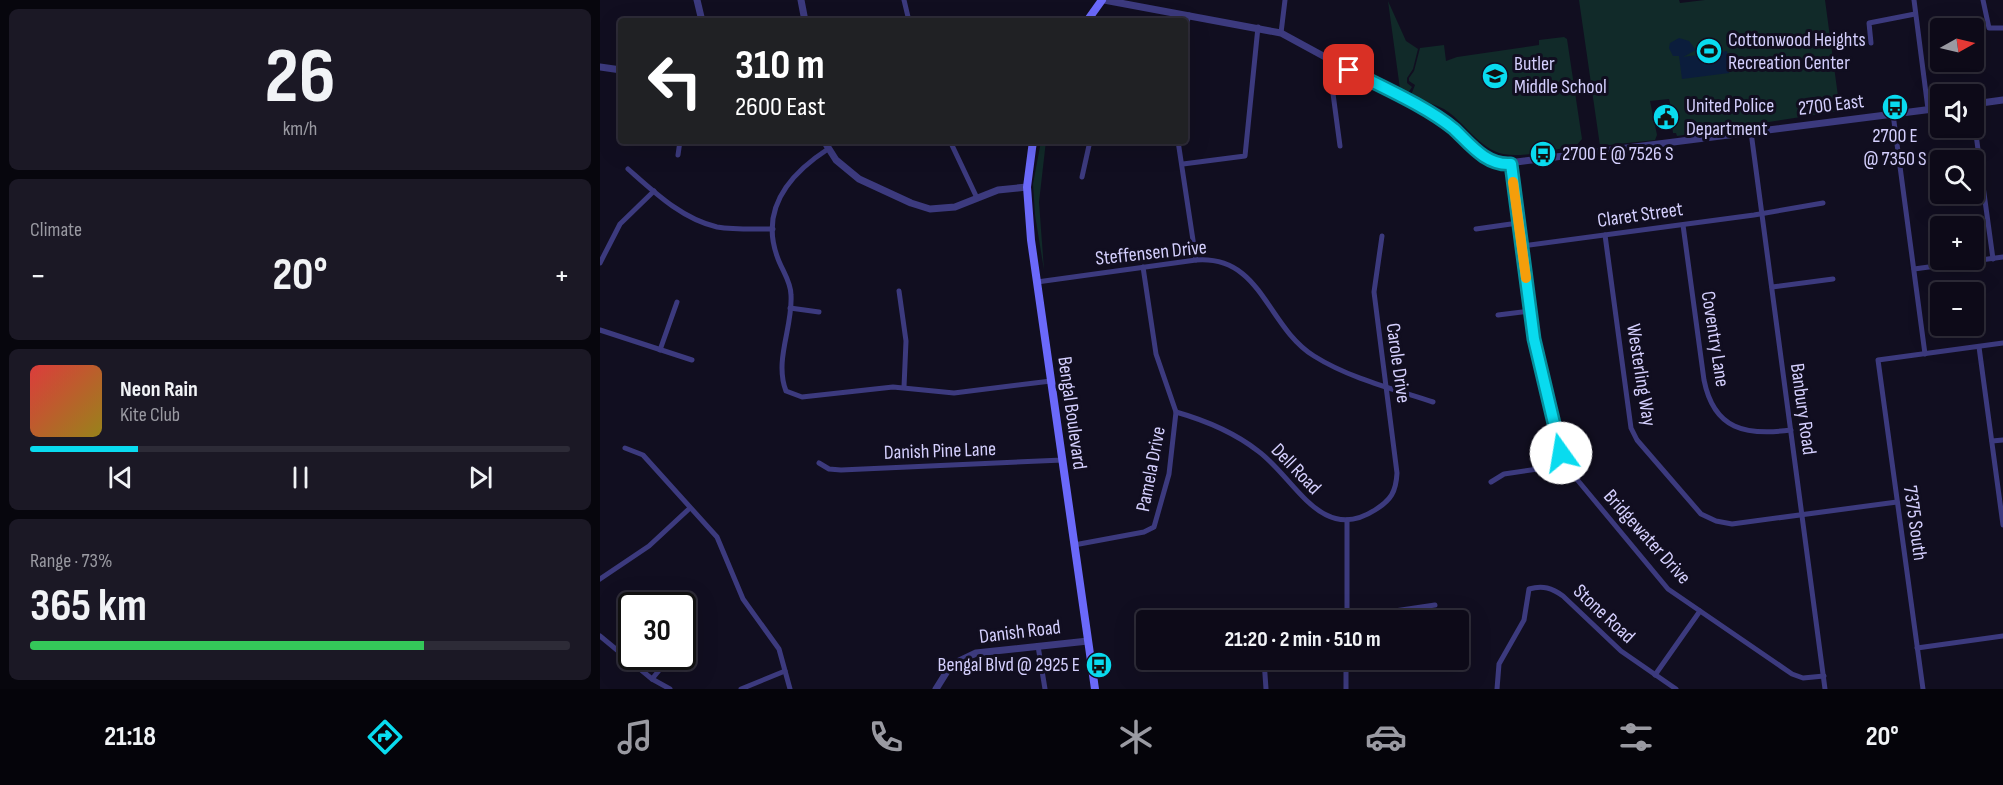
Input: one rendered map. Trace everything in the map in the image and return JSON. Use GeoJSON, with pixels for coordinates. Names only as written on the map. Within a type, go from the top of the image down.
{"type":"FeatureCollection","features":[{"type":"Feature","properties":{"kind":"main road"},"geometry":{"type":"LineString","coordinates":[[1089,18],[1103,0]]}},
{"type":"Feature","properties":{"kind":"main road","name":"Bengal Boulevard"},"geometry":{"type":"LineString","coordinates":[[1032,144],[1027,187],[1037,282],[1095,689]]}},
{"type":"Feature","properties":{"kind":"street"},"geometry":{"type":"LineString","coordinates":[[697,0],[701,18]]}},
{"type":"Feature","properties":{"kind":"street"},"geometry":{"type":"LineString","coordinates":[[801,0],[804,18]]}},
{"type":"Feature","properties":{"kind":"street"},"geometry":{"type":"LineString","coordinates":[[904,0],[908,18]]}},
{"type":"Feature","properties":{"kind":"street"},"geometry":{"type":"LineString","coordinates":[[1103,0],[1281,33],[1447,124],[1486,158],[1501,164],[1511,164]]}},
{"type":"Feature","properties":{"kind":"street"},"geometry":{"type":"LineString","coordinates":[[1281,33],[1285,0]]}},
{"type":"Feature","properties":{"kind":"street"},"geometry":{"type":"LineString","coordinates":[[1914,0],[1928,109]]}},
{"type":"Feature","properties":{"kind":"street"},"geometry":{"type":"LineString","coordinates":[[1983,0],[1989,28],[2003,28]]}},
{"type":"Feature","properties":{"kind":"street"},"geometry":{"type":"LineString","coordinates":[[1871,42],[1869,23],[1915,14]]}},
{"type":"Feature","properties":{"kind":"street"},"geometry":{"type":"LineString","coordinates":[[1183,164],[1245,156],[1258,27]]}},
{"type":"Feature","properties":{"kind":"street"},"geometry":{"type":"LineString","coordinates":[[1334,62],[1330,71],[1340,146]]}},
{"type":"Feature","properties":{"kind":"street"},"geometry":{"type":"LineString","coordinates":[[600,67],[618,70]]}},
{"type":"Feature","properties":{"kind":"street"},"geometry":{"type":"LineString","coordinates":[[1984,103],[2003,100]]}},
{"type":"Feature","properties":{"kind":"street","name":"2700 East"},"geometry":{"type":"LineString","coordinates":[[1511,164],[1928,109]]}},
{"type":"Feature","properties":{"kind":"street"},"geometry":{"type":"LineString","coordinates":[[1893,114],[1925,354],[2003,343]]}},
{"type":"Feature","properties":{"kind":"street","name":"Banbury Road"},"geometry":{"type":"LineString","coordinates":[[1751,132],[1825,689]]}},
{"type":"Feature","properties":{"kind":"street"},"geometry":{"type":"LineString","coordinates":[[1976,138],[1993,259]]}},
{"type":"Feature","properties":{"kind":"street"},"geometry":{"type":"LineString","coordinates":[[678,155],[680,144]]}},
{"type":"Feature","properties":{"kind":"street"},"geometry":{"type":"LineString","coordinates":[[951,144],[977,198]]}},
{"type":"Feature","properties":{"kind":"street"},"geometry":{"type":"LineString","coordinates":[[1082,177],[1089,144]]}},
{"type":"Feature","properties":{"kind":"street"},"geometry":{"type":"LineString","coordinates":[[1179,144],[1196,260]]}},
{"type":"Feature","properties":{"kind":"street"},"geometry":{"type":"LineString","coordinates":[[1027,187],[998,190],[942,209],[911,203],[846,171],[826,145],[787,183],[775,213],[772,230],[777,257],[789,284],[790,308],[782,381],[786,391],[802,397],[904,387],[954,393],[1051,381]]}},
{"type":"Feature","properties":{"kind":"street","name":"Bridgewater Drive"},"geometry":{"type":"LineString","coordinates":[[1511,164],[1538,360],[1565,465],[1663,584],[1797,676],[1824,676]]}},
{"type":"Feature","properties":{"kind":"street"},"geometry":{"type":"LineString","coordinates":[[628,169],[677,209],[708,224],[723,228],[772,230]]}},
{"type":"Feature","properties":{"kind":"street"},"geometry":{"type":"LineString","coordinates":[[600,263],[620,224],[654,191]]}},
{"type":"Feature","properties":{"kind":"street","name":"Claret Street"},"geometry":{"type":"LineString","coordinates":[[1522,246],[1683,225],[1823,203]]}},
{"type":"Feature","properties":{"kind":"street"},"geometry":{"type":"LineString","coordinates":[[1476,229],[1518,223]]}},
{"type":"Feature","properties":{"kind":"street","name":"Coventry Lane"},"geometry":{"type":"LineString","coordinates":[[1683,225],[1704,380],[1709,400],[1721,417],[1745,431],[1763,433],[1791,430]]}},
{"type":"Feature","properties":{"kind":"street","name":"Westerling Way"},"geometry":{"type":"LineString","coordinates":[[1605,235],[1630,422],[1637,440],[1695,508],[1708,518],[1732,524],[1897,502]]}},
{"type":"Feature","properties":{"kind":"street","name":"Carole Drive"},"geometry":{"type":"LineString","coordinates":[[1347,520],[1369,514],[1394,495],[1396,462],[1374,292],[1382,236]]}},
{"type":"Feature","properties":{"kind":"street"},"geometry":{"type":"LineString","coordinates":[[1914,269],[2003,257]]}},
{"type":"Feature","properties":{"kind":"street","name":"Steffensen Drive"},"geometry":{"type":"LineString","coordinates":[[1037,282],[1196,260],[1220,260],[1232,264],[1245,274],[1258,289],[1280,323],[1311,354],[1349,374],[1433,402]]}},
{"type":"Feature","properties":{"kind":"street","name":"Pamela Drive"},"geometry":{"type":"LineString","coordinates":[[1074,545],[1130,537],[1154,527],[1171,465],[1176,412],[1156,354],[1143,267]]}},
{"type":"Feature","properties":{"kind":"street"},"geometry":{"type":"LineString","coordinates":[[1772,287],[1833,279]]}},
{"type":"Feature","properties":{"kind":"street"},"geometry":{"type":"LineString","coordinates":[[899,291],[906,341],[904,387]]}},
{"type":"Feature","properties":{"kind":"street"},"geometry":{"type":"LineString","coordinates":[[660,350],[677,302]]}},
{"type":"Feature","properties":{"kind":"street"},"geometry":{"type":"LineString","coordinates":[[790,308],[819,312]]}},
{"type":"Feature","properties":{"kind":"street"},"geometry":{"type":"LineString","coordinates":[[1498,315],[1530,311]]}},
{"type":"Feature","properties":{"kind":"street"},"geometry":{"type":"LineString","coordinates":[[600,330],[692,360]]}},
{"type":"Feature","properties":{"kind":"street"},"geometry":{"type":"LineString","coordinates":[[1979,346],[2003,525]]}},
{"type":"Feature","properties":{"kind":"street","name":"7375 South"},"geometry":{"type":"LineString","coordinates":[[1923,689],[1878,360],[1925,354]]}},
{"type":"Feature","properties":{"kind":"street","name":"Dell Road"},"geometry":{"type":"LineString","coordinates":[[1176,412],[1194,417],[1241,440],[1275,465],[1319,513],[1347,520]]}},
{"type":"Feature","properties":{"kind":"street"},"geometry":{"type":"LineString","coordinates":[[1992,441],[2003,440]]}},
{"type":"Feature","properties":{"kind":"street"},"geometry":{"type":"LineString","coordinates":[[625,448],[643,455],[717,537],[743,599],[773,640],[790,689]]}},
{"type":"Feature","properties":{"kind":"street","name":"Danish Pine Lane"},"geometry":{"type":"LineString","coordinates":[[819,463],[829,469],[841,470],[1063,460]]}},
{"type":"Feature","properties":{"kind":"street"},"geometry":{"type":"LineString","coordinates":[[1491,482],[1504,474],[1565,465]]}},
{"type":"Feature","properties":{"kind":"street"},"geometry":{"type":"LineString","coordinates":[[600,579],[649,546],[690,508]]}},
{"type":"Feature","properties":{"kind":"street"},"geometry":{"type":"LineString","coordinates":[[1347,520],[1347,610]]}},
{"type":"Feature","properties":{"kind":"street","name":"Stone Road"},"geometry":{"type":"LineString","coordinates":[[1497,689],[1499,664],[1524,620],[1529,589],[1546,587],[1555,590],[1621,651],[1676,689]]}},
{"type":"Feature","properties":{"kind":"street"},"geometry":{"type":"LineString","coordinates":[[1401,610],[1435,605]]}},
{"type":"Feature","properties":{"kind":"street"},"geometry":{"type":"LineString","coordinates":[[1655,675],[1700,611]]}},
{"type":"Feature","properties":{"kind":"street"},"geometry":{"type":"LineString","coordinates":[[600,636],[652,679],[670,689]]}},
{"type":"Feature","properties":{"kind":"street"},"geometry":{"type":"LineString","coordinates":[[1917,648],[2003,636]]}},
{"type":"Feature","properties":{"kind":"street","name":"Danish Road"},"geometry":{"type":"LineString","coordinates":[[936,689],[946,670],[967,656],[1088,641]]}},
{"type":"Feature","properties":{"kind":"street"},"geometry":{"type":"LineString","coordinates":[[1038,646],[1045,689]]}},
{"type":"Feature","properties":{"kind":"street"},"geometry":{"type":"LineString","coordinates":[[652,679],[659,670]]}},
{"type":"Feature","properties":{"kind":"street"},"geometry":{"type":"LineString","coordinates":[[1265,670],[1266,689]]}},
{"type":"Feature","properties":{"kind":"street"},"geometry":{"type":"LineString","coordinates":[[1346,670],[1346,689]]}},
{"type":"Feature","properties":{"kind":"street"},"geometry":{"type":"LineString","coordinates":[[741,689],[785,672]]}},
{"type":"Feature","properties":{"kind":"green space","name":"Cottonwood Heights Recreation Center"},"geometry":{"type":"Polygon","coordinates":[[[1579,0],[1679,0],[1680,3],[1705,0],[1825,0],[1840,111],[1677,136],[1673,133],[1672,125],[1675,124],[1669,99],[1650,101],[1657,135],[1655,140],[1600,146],[1579,0]]]}},
{"type":"Feature","properties":{"kind":"green space"},"geometry":{"type":"Polygon","coordinates":[[[1388,1],[1406,41],[1418,49],[1413,69],[1407,78],[1407,83],[1412,87],[1408,93],[1400,89],[1388,1]]]}},
{"type":"Feature","properties":{"kind":"green space"},"geometry":{"type":"Polygon","coordinates":[[[1564,37],[1567,39],[1582,139],[1576,146],[1530,154],[1503,154],[1486,147],[1444,109],[1411,95],[1415,85],[1409,81],[1409,78],[1414,71],[1420,48],[1444,45],[1446,61],[1457,57],[1539,45],[1539,40],[1564,37]]]}},
{"type":"Feature","properties":{"kind":"green space"},"geometry":{"type":"Polygon","coordinates":[[[1040,144],[1046,144],[1039,202],[1044,270],[1035,215],[1033,184],[1040,144]]]}},
{"type":"Feature","properties":{"kind":"water"},"geometry":{"type":"Polygon","coordinates":[[[1679,38],[1689,41],[1696,50],[1683,57],[1727,51],[1729,73],[1682,79],[1679,56],[1673,56],[1669,48],[1670,43],[1679,38]]]}},
{"type":"Feature","properties":{"kind":"slow traffic"},"geometry":{"type":"LineString","coordinates":[[1513,182],[1526,278]]}},
{"type":"Feature","properties":{"kind":"place","name":"Cottonwood Heights Recreation Center"},"geometry":{"type":"Point","coordinates":[1709,51]}},
{"type":"Feature","properties":{"kind":"place","name":"Butler Middle School"},"geometry":{"type":"Point","coordinates":[1495,76]}},
{"type":"Feature","properties":{"kind":"place","name":"2700 E @ 7350 S"},"geometry":{"type":"Point","coordinates":[1895,107]}},
{"type":"Feature","properties":{"kind":"place","name":"United Police Department"},"geometry":{"type":"Point","coordinates":[1666,117]}},
{"type":"Feature","properties":{"kind":"place","name":"2700 E @ 7526 S"},"geometry":{"type":"Point","coordinates":[1543,154]}},
{"type":"Feature","properties":{"kind":"place","name":"Bengal Blvd @ 2925 E"},"geometry":{"type":"Point","coordinates":[1099,665]}},
{"type":"Feature","properties":{"kind":"route"},"geometry":{"type":"LineString","coordinates":[[1349,70],[1447,124],[1486,158],[1504,165],[1511,164],[1534,339],[1561,453]]}}]}
